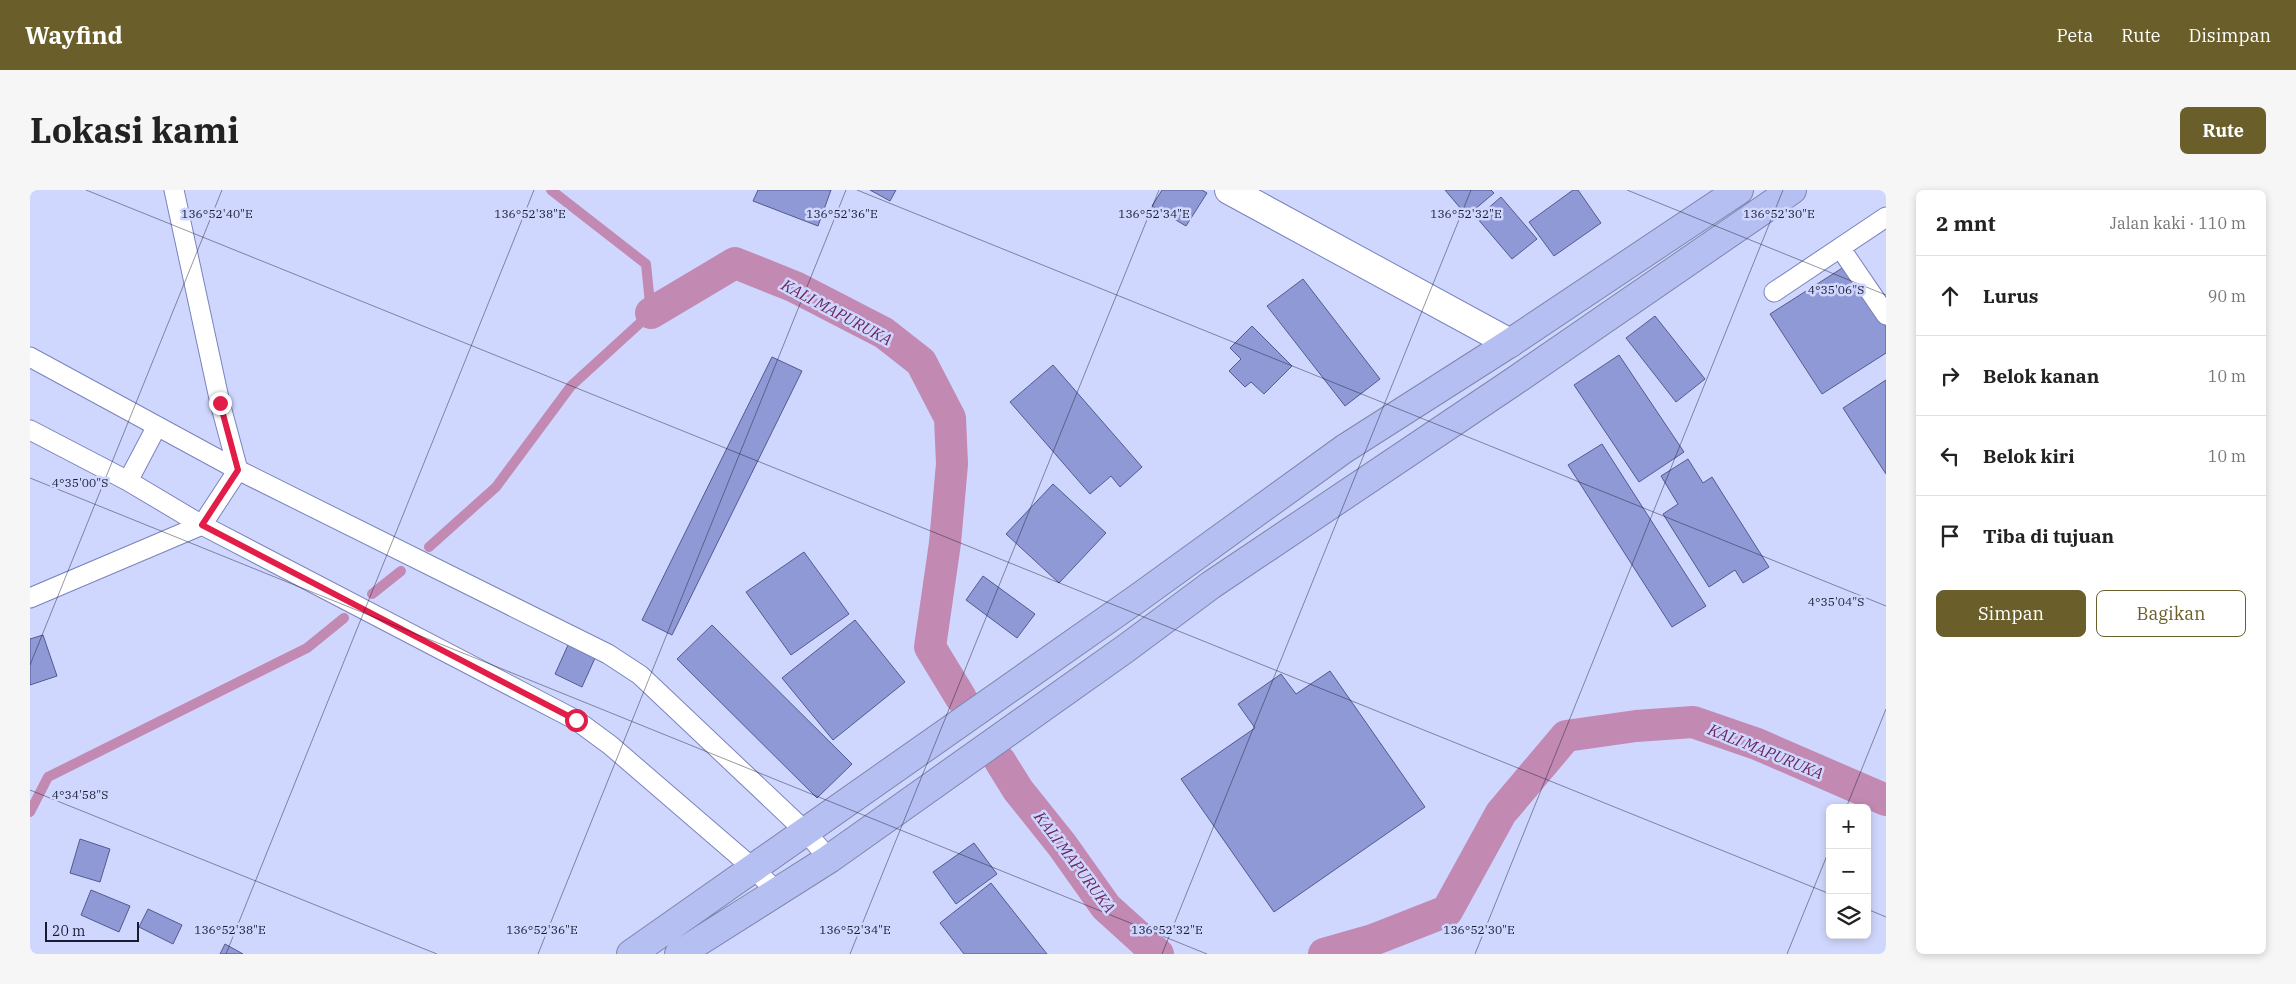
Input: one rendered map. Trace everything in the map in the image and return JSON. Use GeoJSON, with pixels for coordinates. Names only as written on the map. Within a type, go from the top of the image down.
{"type":"FeatureCollection","features":[{"type":"Feature","properties":{"kind":"highway"},"geometry":{"type":"LineString","coordinates":[[631,954],[754,869],[1344,449],[1510,344],[1739,190]]}},
{"type":"Feature","properties":{"kind":"highway"},"geometry":{"type":"LineString","coordinates":[[679,954],[829,858],[1125,649],[1211,585],[1513,382],[1792,190]]}},
{"type":"Feature","properties":{"kind":"highway"},"geometry":{"type":"LineString","coordinates":[[1190,560],[1211,585]]}},
{"type":"Feature","properties":{"kind":"street"},"geometry":{"type":"LineString","coordinates":[[1229,190],[1510,344]]}},
{"type":"Feature","properties":{"kind":"lane"},"geometry":{"type":"LineString","coordinates":[[30,598],[202,525],[238,470],[220,403],[174,190]]}},
{"type":"Feature","properties":{"kind":"lane"},"geometry":{"type":"LineString","coordinates":[[1774,292],[1886,217]]}},
{"type":"Feature","properties":{"kind":"lane"},"geometry":{"type":"LineString","coordinates":[[1841,248],[1886,315]]}},
{"type":"Feature","properties":{"kind":"lane"},"geometry":{"type":"LineString","coordinates":[[30,357],[238,470],[608,654],[640,675],[806,832],[829,858]]}},
{"type":"Feature","properties":{"kind":"lane"},"geometry":{"type":"LineString","coordinates":[[128,481],[157,426]]}},
{"type":"Feature","properties":{"kind":"lane"},"geometry":{"type":"LineString","coordinates":[[30,430],[128,481],[202,525],[576,720],[610,745],[754,869],[777,892]]}},
{"type":"Feature","properties":{"kind":"building"},"geometry":{"type":"Polygon","coordinates":[[[758,190],[831,190],[818,226],[753,201],[758,190]]]}},
{"type":"Feature","properties":{"kind":"building"},"geometry":{"type":"Polygon","coordinates":[[[870,190],[896,190],[890,201],[870,190]]]}},
{"type":"Feature","properties":{"kind":"building"},"geometry":{"type":"Polygon","coordinates":[[[1162,190],[1202,190],[1207,193],[1186,226],[1152,206],[1162,190]]]}},
{"type":"Feature","properties":{"kind":"building"},"geometry":{"type":"Polygon","coordinates":[[[1445,190],[1491,190],[1494,193],[1467,216],[1445,190]]]}},
{"type":"Feature","properties":{"kind":"building"},"geometry":{"type":"Polygon","coordinates":[[[1573,190],[1578,190],[1601,223],[1554,256],[1529,222],[1573,190]]]}},
{"type":"Feature","properties":{"kind":"building"},"geometry":{"type":"Polygon","coordinates":[[[1501,197],[1537,239],[1512,259],[1477,218],[1501,197]]]}},
{"type":"Feature","properties":{"kind":"building"},"geometry":{"type":"Polygon","coordinates":[[[1847,265],[1886,327],[1886,353],[1822,394],[1770,314],[1847,265]]]}},
{"type":"Feature","properties":{"kind":"building"},"geometry":{"type":"Polygon","coordinates":[[[1303,279],[1380,379],[1345,406],[1267,306],[1303,279]]]}},
{"type":"Feature","properties":{"kind":"building"},"geometry":{"type":"Polygon","coordinates":[[[1655,316],[1705,379],[1676,402],[1626,338],[1655,316]]]}},
{"type":"Feature","properties":{"kind":"building"},"geometry":{"type":"Polygon","coordinates":[[[1252,326],[1292,366],[1264,394],[1251,382],[1245,387],[1229,371],[1241,359],[1230,348],[1252,326]]]}},
{"type":"Feature","properties":{"kind":"building"},"geometry":{"type":"Polygon","coordinates":[[[1619,355],[1684,452],[1639,482],[1574,385],[1619,355]]]}},
{"type":"Feature","properties":{"kind":"building"},"geometry":{"type":"Polygon","coordinates":[[[772,357],[802,371],[672,635],[642,620],[772,357]]]}},
{"type":"Feature","properties":{"kind":"building"},"geometry":{"type":"Polygon","coordinates":[[[1053,365],[1142,467],[1120,487],[1111,476],[1090,494],[1010,402],[1053,365]]]}},
{"type":"Feature","properties":{"kind":"building"},"geometry":{"type":"Polygon","coordinates":[[[1886,380],[1886,474],[1843,408],[1886,380]]]}},
{"type":"Feature","properties":{"kind":"building"},"geometry":{"type":"Polygon","coordinates":[[[1602,444],[1706,606],[1672,627],[1568,465],[1602,444]]]}},
{"type":"Feature","properties":{"kind":"building"},"geometry":{"type":"Polygon","coordinates":[[[1688,459],[1703,483],[1712,477],[1769,567],[1743,583],[1735,570],[1709,587],[1663,514],[1678,504],[1661,476],[1688,459]]]}},
{"type":"Feature","properties":{"kind":"building"},"geometry":{"type":"Polygon","coordinates":[[[1053,484],[1106,533],[1059,583],[1006,534],[1053,484]]]}},
{"type":"Feature","properties":{"kind":"building"},"geometry":{"type":"Polygon","coordinates":[[[804,552],[849,614],[791,655],[746,592],[804,552]]]}},
{"type":"Feature","properties":{"kind":"building"},"geometry":{"type":"Polygon","coordinates":[[[983,576],[1035,614],[1017,638],[966,600],[983,576]]]}},
{"type":"Feature","properties":{"kind":"building"},"geometry":{"type":"Polygon","coordinates":[[[855,620],[905,682],[833,740],[782,678],[855,620]]]}},
{"type":"Feature","properties":{"kind":"building"},"geometry":{"type":"Polygon","coordinates":[[[712,625],[852,764],[817,798],[677,659],[712,625]]]}},
{"type":"Feature","properties":{"kind":"building"},"geometry":{"type":"Polygon","coordinates":[[[43,635],[57,676],[30,685],[30,639],[43,635]]]}},
{"type":"Feature","properties":{"kind":"building"},"geometry":{"type":"Polygon","coordinates":[[[568,645],[595,658],[582,687],[555,674],[568,645]]]}},
{"type":"Feature","properties":{"kind":"building"},"geometry":{"type":"Polygon","coordinates":[[[1330,671],[1425,807],[1274,912],[1181,779],[1255,728],[1238,704],[1281,674],[1296,694],[1330,671]]]}},
{"type":"Feature","properties":{"kind":"building"},"geometry":{"type":"Polygon","coordinates":[[[80,839],[110,849],[100,882],[70,873],[80,839]]]}},
{"type":"Feature","properties":{"kind":"building"},"geometry":{"type":"Polygon","coordinates":[[[974,843],[997,874],[956,904],[933,872],[974,843]]]}},
{"type":"Feature","properties":{"kind":"building"},"geometry":{"type":"Polygon","coordinates":[[[991,883],[1047,954],[964,954],[940,923],[991,883]]]}},
{"type":"Feature","properties":{"kind":"building"},"geometry":{"type":"Polygon","coordinates":[[[91,890],[130,906],[119,932],[81,915],[91,890]]]}},
{"type":"Feature","properties":{"kind":"building"},"geometry":{"type":"Polygon","coordinates":[[[148,909],[182,925],[173,944],[139,927],[148,909]]]}},
{"type":"Feature","properties":{"kind":"building"},"geometry":{"type":"Polygon","coordinates":[[[225,944],[243,954],[220,954],[225,944]]]}},
{"type":"Feature","properties":{"kind":"waterway"},"geometry":{"type":"LineString","coordinates":[[429,547],[496,487],[571,386],[651,313],[646,264],[551,190]]}},
{"type":"Feature","properties":{"kind":"waterway","name":"KALI MAPURUKA"},"geometry":{"type":"LineString","coordinates":[[651,313],[735,263],[795,287],[884,333],[921,362],[950,418],[952,464],[945,543],[930,647],[961,698]]}},
{"type":"Feature","properties":{"kind":"waterway"},"geometry":{"type":"LineString","coordinates":[[372,594],[401,571]]}},
{"type":"Feature","properties":{"kind":"waterway"},"geometry":{"type":"LineString","coordinates":[[30,812],[48,777],[307,648],[344,618]]}},
{"type":"Feature","properties":{"kind":"waterway","name":"KALI MAPURUKA"},"geometry":{"type":"LineString","coordinates":[[1324,954],[1373,940],[1447,911],[1501,813],[1566,736],[1636,726],[1693,722],[1757,744],[1886,800]]}},
{"type":"Feature","properties":{"kind":"waterway","name":"KALI MAPURUKA"},"geometry":{"type":"LineString","coordinates":[[1000,761],[1018,790],[1062,845],[1106,907],[1158,954]]}},
{"type":"Feature","properties":{"kind":"route"},"geometry":{"type":"LineString","coordinates":[[220,403],[238,470],[202,525],[576,720]]}}]}
